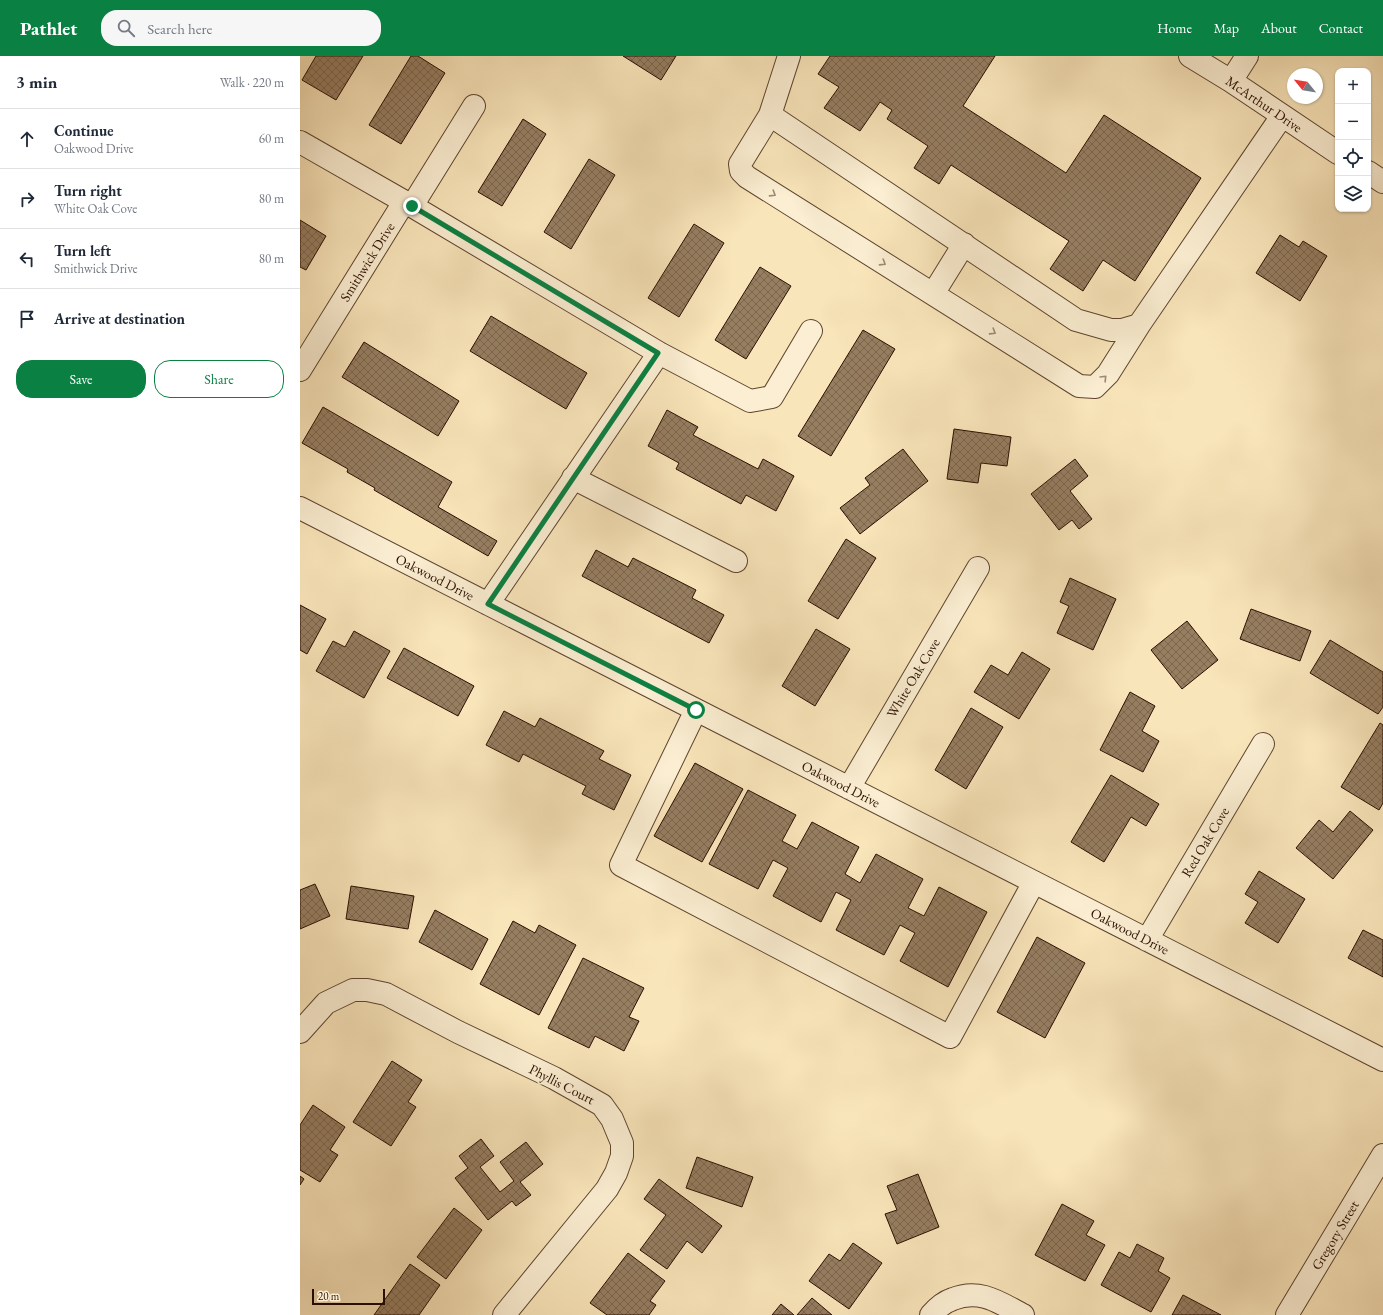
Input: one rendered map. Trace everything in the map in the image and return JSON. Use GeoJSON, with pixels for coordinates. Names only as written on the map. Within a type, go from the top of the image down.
{"type":"FeatureCollection","features":[{"type":"Feature","properties":{"kind":"street"},"geometry":{"type":"LineString","coordinates":[[789,56],[770,115],[740,164],[741,171],[747,177],[1079,386],[1095,388],[1108,374],[1139,325],[1282,116]]}},
{"type":"Feature","properties":{"kind":"street","name":"McArthur Drive"},"geometry":{"type":"LineString","coordinates":[[1190,56],[1231,81],[1335,151]]}},
{"type":"Feature","properties":{"kind":"street"},"geometry":{"type":"LineString","coordinates":[[1231,81],[1247,56]]}},
{"type":"Feature","properties":{"kind":"street","name":"Smithwick Drive"},"geometry":{"type":"LineString","coordinates":[[300,370],[474,106]]}},
{"type":"Feature","properties":{"kind":"street"},"geometry":{"type":"LineString","coordinates":[[770,115],[1076,320],[1111,330],[1122,330],[1139,325]]}},
{"type":"Feature","properties":{"kind":"street"},"geometry":{"type":"LineString","coordinates":[[300,142],[408,204],[658,353],[750,401],[772,397],[812,331]]}},
{"type":"Feature","properties":{"kind":"street"},"geometry":{"type":"LineString","coordinates":[[1371,174],[1383,182]]}},
{"type":"Feature","properties":{"kind":"street"},"geometry":{"type":"LineString","coordinates":[[933,294],[964,244]]}},
{"type":"Feature","properties":{"kind":"street"},"geometry":{"type":"LineString","coordinates":[[488,604],[658,353]]}},
{"type":"Feature","properties":{"kind":"street"},"geometry":{"type":"LineString","coordinates":[[573,478],[736,561]]}},
{"type":"Feature","properties":{"kind":"street","name":"Oakwood Drive"},"geometry":{"type":"LineString","coordinates":[[300,508],[1383,1060]]}},
{"type":"Feature","properties":{"kind":"street","name":"White Oak Cove"},"geometry":{"type":"LineString","coordinates":[[849,788],[978,568]]}},
{"type":"Feature","properties":{"kind":"street"},"geometry":{"type":"LineString","coordinates":[[696,710],[621,865],[950,1037],[1034,882]]}},
{"type":"Feature","properties":{"kind":"street","name":"Red Oak Cove"},"geometry":{"type":"LineString","coordinates":[[1147,940],[1263,744]]}},
{"type":"Feature","properties":{"kind":"street","name":"Phyllis Court"},"geometry":{"type":"LineString","coordinates":[[300,1032],[326,1003],[353,990],[367,990],[386,994],[554,1078],[602,1104],[612,1119],[622,1143],[622,1156],[616,1173],[607,1189],[504,1315]]}},
{"type":"Feature","properties":{"kind":"street","name":"Gregory Street"},"geometry":{"type":"LineString","coordinates":[[1287,1315],[1383,1155]]}},
{"type":"Feature","properties":{"kind":"street"},"geometry":{"type":"LineString","coordinates":[[931,1315],[936,1309],[946,1302],[962,1295],[975,1294],[988,1297],[1023,1315]]}},
{"type":"Feature","properties":{"kind":"building"},"geometry":{"type":"Polygon","coordinates":[[[316,56],[363,56],[336,100],[302,80],[316,56]]]}},
{"type":"Feature","properties":{"kind":"building"},"geometry":{"type":"Polygon","coordinates":[[[411,56],[418,56],[445,73],[401,144],[369,125],[411,56]]]}},
{"type":"Feature","properties":{"kind":"building"},"geometry":{"type":"Polygon","coordinates":[[[623,56],[676,56],[661,80],[623,56]]]}},
{"type":"Feature","properties":{"kind":"building"},"geometry":{"type":"Polygon","coordinates":[[[830,56],[995,56],[963,106],[1066,173],[1104,115],[1201,178],[1135,281],[1103,260],[1083,291],[1050,269],[1069,241],[951,165],[939,184],[914,168],[928,146],[887,119],[892,110],[880,102],[860,131],[824,108],[839,87],[818,74],[830,56]]]}},
{"type":"Feature","properties":{"kind":"building"},"geometry":{"type":"Polygon","coordinates":[[[523,119],[546,134],[502,206],[478,192],[523,119]]]}},
{"type":"Feature","properties":{"kind":"building"},"geometry":{"type":"Polygon","coordinates":[[[589,159],[615,175],[571,249],[544,232],[589,159]]]}},
{"type":"Feature","properties":{"kind":"building"},"geometry":{"type":"Polygon","coordinates":[[[300,220],[326,236],[306,270],[300,267],[300,220]]]}},
{"type":"Feature","properties":{"kind":"building"},"geometry":{"type":"Polygon","coordinates":[[[694,224],[724,243],[679,317],[648,298],[694,224]]]}},
{"type":"Feature","properties":{"kind":"building"},"geometry":{"type":"Polygon","coordinates":[[[1280,235],[1299,247],[1303,241],[1327,256],[1300,301],[1256,273],[1280,235]]]}},
{"type":"Feature","properties":{"kind":"building"},"geometry":{"type":"Polygon","coordinates":[[[760,267],[791,286],[746,359],[715,340],[760,267]]]}},
{"type":"Feature","properties":{"kind":"building"},"geometry":{"type":"Polygon","coordinates":[[[491,316],[587,373],[566,409],[470,351],[491,316]]]}},
{"type":"Feature","properties":{"kind":"building"},"geometry":{"type":"Polygon","coordinates":[[[863,330],[895,349],[831,456],[798,436],[863,330]]]}},
{"type":"Feature","properties":{"kind":"building"},"geometry":{"type":"Polygon","coordinates":[[[364,342],[459,401],[438,436],[342,377],[364,342]]]}},
{"type":"Feature","properties":{"kind":"building"},"geometry":{"type":"Polygon","coordinates":[[[323,407],[452,482],[438,507],[497,541],[488,556],[374,490],[375,488],[347,472],[348,469],[302,443],[323,407]]]}},
{"type":"Feature","properties":{"kind":"building"},"geometry":{"type":"Polygon","coordinates":[[[667,410],[698,427],[693,435],[758,469],[763,459],[794,476],[776,511],[746,495],[741,504],[676,469],[679,463],[648,446],[667,410]]]}},
{"type":"Feature","properties":{"kind":"building"},"geometry":{"type":"Polygon","coordinates":[[[954,429],[1011,437],[1007,466],[981,463],[978,483],[947,479],[954,429]]]}},
{"type":"Feature","properties":{"kind":"building"},"geometry":{"type":"Polygon","coordinates":[[[903,449],[928,481],[860,534],[840,508],[870,485],[865,478],[903,449]]]}},
{"type":"Feature","properties":{"kind":"building"},"geometry":{"type":"Polygon","coordinates":[[[1075,459],[1088,476],[1070,491],[1092,519],[1079,529],[1072,520],[1059,530],[1031,494],[1075,459]]]}},
{"type":"Feature","properties":{"kind":"building"},"geometry":{"type":"Polygon","coordinates":[[[846,539],[876,558],[838,619],[808,601],[846,539]]]}},
{"type":"Feature","properties":{"kind":"building"},"geometry":{"type":"Polygon","coordinates":[[[596,550],[628,567],[633,558],[696,590],[692,598],[724,615],[709,643],[582,576],[596,550]]]}},
{"type":"Feature","properties":{"kind":"building"},"geometry":{"type":"Polygon","coordinates":[[[1070,578],[1116,599],[1093,650],[1057,633],[1069,606],[1060,602],[1070,578]]]}},
{"type":"Feature","properties":{"kind":"building"},"geometry":{"type":"Polygon","coordinates":[[[300,605],[326,619],[307,654],[300,650],[300,605]]]}},
{"type":"Feature","properties":{"kind":"building"},"geometry":{"type":"Polygon","coordinates":[[[1251,609],[1311,631],[1300,661],[1240,639],[1251,609]]]}},
{"type":"Feature","properties":{"kind":"building"},"geometry":{"type":"Polygon","coordinates":[[[1187,621],[1218,660],[1182,689],[1151,650],[1187,621]]]}},
{"type":"Feature","properties":{"kind":"building"},"geometry":{"type":"Polygon","coordinates":[[[816,629],[850,649],[815,706],[782,686],[816,629]]]}},
{"type":"Feature","properties":{"kind":"building"},"geometry":{"type":"Polygon","coordinates":[[[354,631],[390,651],[364,698],[316,671],[333,641],[345,647],[354,631]]]}},
{"type":"Feature","properties":{"kind":"building"},"geometry":{"type":"Polygon","coordinates":[[[1330,640],[1383,672],[1383,707],[1378,714],[1310,673],[1330,640]]]}},
{"type":"Feature","properties":{"kind":"building"},"geometry":{"type":"Polygon","coordinates":[[[404,648],[474,686],[458,716],[387,678],[404,648]]]}},
{"type":"Feature","properties":{"kind":"building"},"geometry":{"type":"Polygon","coordinates":[[[1022,652],[1050,669],[1019,719],[974,692],[991,665],[1008,675],[1022,652]]]}},
{"type":"Feature","properties":{"kind":"building"},"geometry":{"type":"Polygon","coordinates":[[[1130,692],[1155,706],[1142,731],[1159,741],[1143,772],[1100,750],[1130,692]]]}},
{"type":"Feature","properties":{"kind":"building"},"geometry":{"type":"Polygon","coordinates":[[[971,708],[1003,727],[966,789],[935,770],[971,708]]]}},
{"type":"Feature","properties":{"kind":"building"},"geometry":{"type":"Polygon","coordinates":[[[504,711],[535,727],[540,718],[604,751],[599,759],[631,775],[614,810],[582,794],[586,786],[523,754],[519,762],[486,745],[504,711]]]}},
{"type":"Feature","properties":{"kind":"building"},"geometry":{"type":"Polygon","coordinates":[[[1380,723],[1383,725],[1383,803],[1379,810],[1341,787],[1380,723]]]}},
{"type":"Feature","properties":{"kind":"building"},"geometry":{"type":"Polygon","coordinates":[[[695,763],[743,789],[702,862],[654,836],[695,763]]]}},
{"type":"Feature","properties":{"kind":"building"},"geometry":{"type":"Polygon","coordinates":[[[1111,775],[1159,804],[1146,826],[1131,817],[1104,862],[1071,842],[1111,775]]]}},
{"type":"Feature","properties":{"kind":"building"},"geometry":{"type":"Polygon","coordinates":[[[748,790],[796,815],[782,841],[797,849],[812,822],[859,847],[845,874],[860,883],[876,854],[923,879],[908,908],[924,916],[939,887],[987,912],[948,987],[900,961],[915,933],[900,925],[884,955],[836,930],[851,900],[836,892],[821,922],[773,896],[788,868],[773,860],[758,889],[709,864],[748,790]]]}},
{"type":"Feature","properties":{"kind":"building"},"geometry":{"type":"Polygon","coordinates":[[[1350,811],[1373,830],[1333,879],[1296,848],[1319,820],[1333,832],[1350,811]]]}},
{"type":"Feature","properties":{"kind":"building"},"geometry":{"type":"Polygon","coordinates":[[[1259,871],[1305,899],[1278,943],[1245,923],[1258,902],[1245,894],[1259,871]]]}},
{"type":"Feature","properties":{"kind":"building"},"geometry":{"type":"Polygon","coordinates":[[[315,884],[330,916],[300,929],[300,890],[315,884]]]}},
{"type":"Feature","properties":{"kind":"building"},"geometry":{"type":"Polygon","coordinates":[[[351,886],[414,896],[408,929],[346,919],[351,886]]]}},
{"type":"Feature","properties":{"kind":"building"},"geometry":{"type":"Polygon","coordinates":[[[435,910],[488,939],[472,970],[419,942],[435,910]]]}},
{"type":"Feature","properties":{"kind":"building"},"geometry":{"type":"Polygon","coordinates":[[[513,921],[535,933],[539,925],[576,945],[539,1015],[480,984],[513,921]]]}},
{"type":"Feature","properties":{"kind":"building"},"geometry":{"type":"Polygon","coordinates":[[[1363,930],[1383,940],[1383,977],[1348,958],[1363,930]]]}},
{"type":"Feature","properties":{"kind":"building"},"geometry":{"type":"Polygon","coordinates":[[[1037,937],[1085,963],[1045,1038],[997,1012],[1037,937]]]}},
{"type":"Feature","properties":{"kind":"building"},"geometry":{"type":"Polygon","coordinates":[[[583,958],[644,988],[629,1017],[639,1021],[624,1051],[595,1036],[589,1048],[548,1028],[583,958]]]}},
{"type":"Feature","properties":{"kind":"building"},"geometry":{"type":"Polygon","coordinates":[[[392,1061],[422,1080],[408,1102],[416,1107],[391,1146],[353,1122],[392,1061]]]}},
{"type":"Feature","properties":{"kind":"building"},"geometry":{"type":"Polygon","coordinates":[[[313,1105],[345,1127],[330,1150],[338,1155],[320,1182],[300,1170],[300,1125],[313,1105]]]}},
{"type":"Feature","properties":{"kind":"building"},"geometry":{"type":"Polygon","coordinates":[[[481,1139],[494,1156],[480,1167],[500,1192],[514,1181],[500,1162],[526,1142],[543,1164],[520,1182],[531,1195],[516,1206],[512,1201],[488,1220],[455,1178],[468,1168],[459,1156],[481,1139]]]}},
{"type":"Feature","properties":{"kind":"building"},"geometry":{"type":"Polygon","coordinates":[[[697,1157],[753,1177],[742,1207],[686,1188],[697,1157]]]}},
{"type":"Feature","properties":{"kind":"building"},"geometry":{"type":"Polygon","coordinates":[[[918,1174],[939,1227],[897,1244],[885,1214],[897,1210],[887,1186],[918,1174]]]}},
{"type":"Feature","properties":{"kind":"building"},"geometry":{"type":"Polygon","coordinates":[[[300,1176],[304,1179],[300,1185],[300,1176]]]}},
{"type":"Feature","properties":{"kind":"building"},"geometry":{"type":"Polygon","coordinates":[[[659,1179],[722,1226],[702,1253],[687,1241],[667,1269],[640,1250],[666,1215],[644,1199],[659,1179]]]}},
{"type":"Feature","properties":{"kind":"building"},"geometry":{"type":"Polygon","coordinates":[[[1062,1204],[1094,1221],[1086,1235],[1105,1245],[1085,1281],[1035,1255],[1062,1204]]]}},
{"type":"Feature","properties":{"kind":"building"},"geometry":{"type":"Polygon","coordinates":[[[454,1208],[482,1230],[446,1279],[417,1257],[454,1208]]]}},
{"type":"Feature","properties":{"kind":"building"},"geometry":{"type":"Polygon","coordinates":[[[853,1243],[882,1263],[849,1309],[809,1281],[829,1254],[840,1261],[853,1243]]]}},
{"type":"Feature","properties":{"kind":"building"},"geometry":{"type":"Polygon","coordinates":[[[1137,1244],[1164,1258],[1158,1271],[1170,1278],[1151,1312],[1101,1285],[1119,1252],[1130,1258],[1137,1244]]]}},
{"type":"Feature","properties":{"kind":"building"},"geometry":{"type":"Polygon","coordinates":[[[628,1253],[665,1281],[650,1301],[656,1305],[649,1315],[607,1315],[590,1303],[628,1253]]]}},
{"type":"Feature","properties":{"kind":"building"},"geometry":{"type":"Polygon","coordinates":[[[410,1264],[440,1285],[419,1315],[374,1315],[410,1264]]]}},
{"type":"Feature","properties":{"kind":"building"},"geometry":{"type":"Polygon","coordinates":[[[1183,1295],[1221,1315],[1172,1315],[1183,1295]]]}},
{"type":"Feature","properties":{"kind":"building"},"geometry":{"type":"Polygon","coordinates":[[[812,1298],[832,1315],[797,1315],[812,1298]]]}},
{"type":"Feature","properties":{"kind":"building"},"geometry":{"type":"Polygon","coordinates":[[[781,1304],[794,1315],[772,1315],[781,1304]]]}},
{"type":"Feature","properties":{"kind":"route"},"geometry":{"type":"LineString","coordinates":[[412,206],[658,353],[488,604],[696,710]]}}]}
